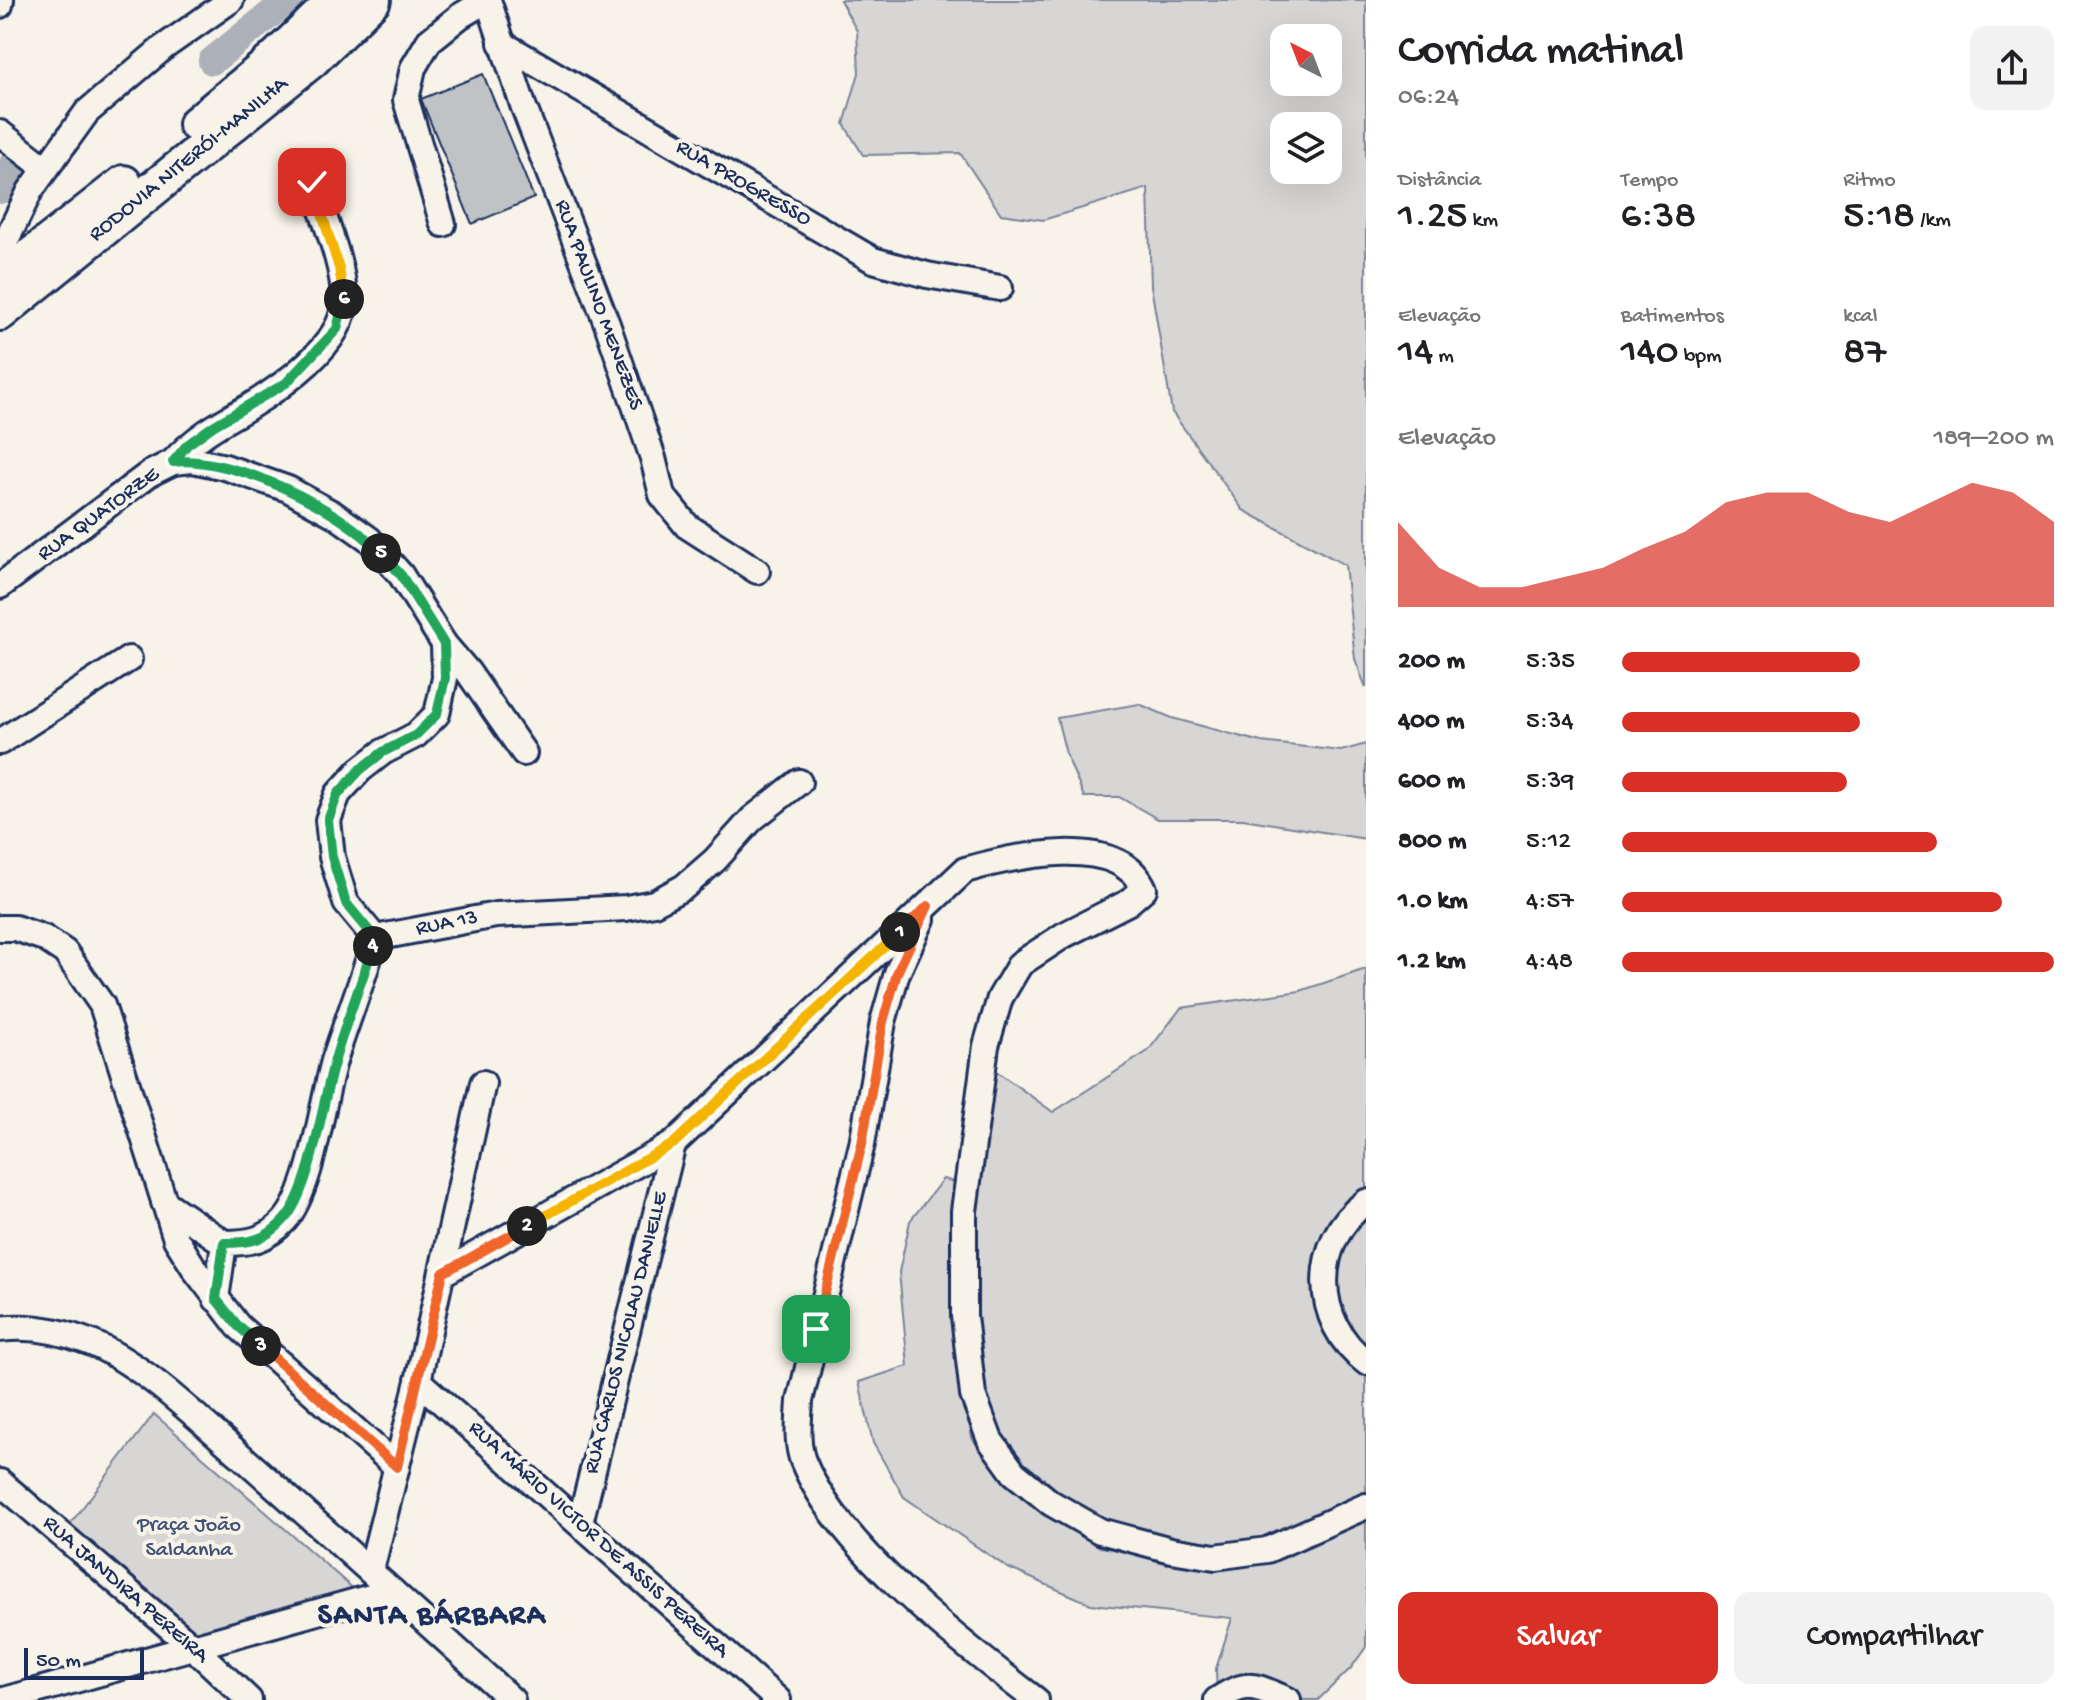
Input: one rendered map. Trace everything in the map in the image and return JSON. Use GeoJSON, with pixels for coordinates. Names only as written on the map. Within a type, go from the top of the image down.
{"type":"FeatureCollection","features":[{"type":"Feature","properties":{"kind":"highway","name":"RODOVIA NITERÓI-MANILHA"},"geometry":{"type":"LineString","coordinates":[[0,280],[248,81],[336,0]]}},
{"type":"Feature","properties":{"kind":"highway","name":"RODOVIA NITERÓI-MANILHA"},"geometry":{"type":"LineString","coordinates":[[0,313],[312,60],[373,0]]}},
{"type":"Feature","properties":{"kind":"street"},"geometry":{"type":"LineString","coordinates":[[0,253],[13,223],[45,168],[87,112],[164,47],[231,0]]}},
{"type":"Feature","properties":{"kind":"street"},"geometry":{"type":"LineString","coordinates":[[443,224],[406,100],[408,90],[413,68],[429,41],[460,16],[488,0]]}},
{"type":"Feature","properties":{"kind":"street","name":"RUA PAULINO MENEZES"},"geometry":{"type":"LineString","coordinates":[[488,0],[501,43],[607,324],[653,458],[662,495],[687,526],[757,571]]}},
{"type":"Feature","properties":{"kind":"street","name":"RUA PROGRESSO"},"geometry":{"type":"LineString","coordinates":[[501,43],[873,260],[927,275],[1000,288]]}},
{"type":"Feature","properties":{"kind":"street"},"geometry":{"type":"LineString","coordinates":[[0,133],[45,168]]}},
{"type":"Feature","properties":{"kind":"street"},"geometry":{"type":"LineString","coordinates":[[173,462],[187,445],[213,426],[286,383],[337,329],[345,303],[339,268],[312,182]]}},
{"type":"Feature","properties":{"kind":"street","name":"RUA QUATORZE"},"geometry":{"type":"LineString","coordinates":[[0,586],[149,474],[173,462],[193,460],[225,467],[288,489],[335,515],[369,539],[401,575],[444,644],[468,672],[524,753]]}},
{"type":"Feature","properties":{"kind":"street"},"geometry":{"type":"LineString","coordinates":[[164,1202],[224,1243],[249,1243],[270,1233],[286,1219],[298,1199],[333,1065],[375,938],[346,903],[332,857],[328,820],[338,794],[360,770],[383,752],[416,735],[437,714],[445,678],[444,644]]}},
{"type":"Feature","properties":{"kind":"street"},"geometry":{"type":"LineString","coordinates":[[0,742],[129,659]]}},
{"type":"Feature","properties":{"kind":"street","name":"RUA 13"},"geometry":{"type":"LineString","coordinates":[[375,938],[496,915],[626,908],[654,903],[684,887],[715,860],[762,810],[799,782]]}},
{"type":"Feature","properties":{"kind":"street"},"geometry":{"type":"LineString","coordinates":[[443,1273],[673,1144],[965,870],[1002,859],[1084,852],[1111,858],[1129,868],[1144,889],[1129,902],[1064,935],[1020,964],[1000,998],[986,1046],[964,1211],[964,1316],[973,1395],[990,1440],[1014,1473],[1051,1503],[1100,1531],[1171,1550],[1215,1557],[1267,1550],[1366,1506]]}},
{"type":"Feature","properties":{"kind":"street"},"geometry":{"type":"LineString","coordinates":[[928,906],[897,973],[883,1022],[862,1144],[800,1401],[800,1445],[802,1459],[814,1483],[842,1526],[926,1610],[1036,1700]]}},
{"type":"Feature","properties":{"kind":"street"},"geometry":{"type":"LineString","coordinates":[[0,928],[15,928],[44,938],[65,952],[102,1005],[176,1239],[216,1299],[238,1326],[397,1467]]}},
{"type":"Feature","properties":{"kind":"street"},"geometry":{"type":"LineString","coordinates":[[371,1570],[443,1273],[483,1083]]}},
{"type":"Feature","properties":{"kind":"street","name":"RUA CARLOS NICOLAU DANIELLE"},"geometry":{"type":"LineString","coordinates":[[580,1523],[673,1144]]}},
{"type":"Feature","properties":{"kind":"street"},"geometry":{"type":"LineString","coordinates":[[1366,1202],[1342,1227],[1327,1254],[1324,1286],[1335,1323],[1354,1353],[1366,1362]]}},
{"type":"Feature","properties":{"kind":"street"},"geometry":{"type":"LineString","coordinates":[[216,1299],[224,1243]]}},
{"type":"Feature","properties":{"kind":"street"},"geometry":{"type":"LineString","coordinates":[[0,1329],[18,1327],[54,1331],[90,1342],[117,1356],[168,1393],[371,1570],[512,1700]]}},
{"type":"Feature","properties":{"kind":"street","name":"RUA MÁRIO VICTOR DE ASSIS PEREIRA"},"geometry":{"type":"LineString","coordinates":[[418,1381],[778,1700]]}},
{"type":"Feature","properties":{"kind":"street","name":"RUA JANDIRA PEREIRA"},"geometry":{"type":"LineString","coordinates":[[0,1482],[193,1647],[249,1700]]}},
{"type":"Feature","properties":{"kind":"street"},"geometry":{"type":"LineString","coordinates":[[4,1700],[392,1591]]}},
{"type":"Feature","properties":{"kind":"street"},"geometry":{"type":"LineString","coordinates":[[1217,1700],[1236,1688],[1251,1685],[1288,1700]]}},
{"type":"Feature","properties":{"kind":"green space"},"geometry":{"type":"Polygon","coordinates":[[[840,0],[1366,0],[1366,688],[1355,659],[1345,565],[1243,510],[1172,412],[1151,286],[1148,188],[1043,220],[1001,214],[960,153],[863,155],[844,124],[859,73],[857,31],[840,0]]]}},
{"type":"Feature","properties":{"kind":"green space"},"geometry":{"type":"Polygon","coordinates":[[[1139,704],[1172,718],[1261,742],[1341,751],[1366,744],[1366,839],[1243,819],[1158,819],[1119,797],[1084,797],[1066,754],[1057,718],[1139,704]]]}},
{"type":"Feature","properties":{"kind":"green space"},"geometry":{"type":"Polygon","coordinates":[[[1366,969],[1366,1647],[1351,1668],[1318,1700],[1217,1700],[1216,1669],[1232,1618],[1091,1604],[1008,1568],[904,1497],[873,1443],[859,1382],[908,1366],[899,1272],[910,1221],[943,1179],[958,1183],[955,1322],[972,1438],[1015,1492],[1100,1547],[1238,1568],[1284,1558],[1290,1531],[1226,1549],[1113,1525],[1029,1474],[990,1418],[972,1305],[976,1181],[992,1068],[1053,1112],[1148,1051],[1181,1008],[1300,991],[1366,969]]]}},
{"type":"Feature","properties":{"kind":"green space","name":"Praça João Saldanha"},"geometry":{"type":"Polygon","coordinates":[[[154,1414],[357,1592],[195,1637],[67,1528],[154,1414]]]}},
{"type":"Feature","properties":{"kind":"building"},"geometry":{"type":"Polygon","coordinates":[[[483,74],[534,198],[472,224],[421,99],[483,74]]]}},
{"type":"Feature","properties":{"kind":"waterway"},"geometry":{"type":"LineString","coordinates":[[212,61],[288,0]]}},
{"type":"Feature","properties":{"kind":"waterway"},"geometry":{"type":"LineString","coordinates":[[0,190],[17,156]]}},
{"type":"Feature","properties":{"kind":"district","name":"SANTA BÁRBARA"},"geometry":{"type":"Point","coordinates":[432,1617]}},
{"type":"Feature","properties":{"kind":"route"},"geometry":{"type":"LineString","coordinates":[[312,182],[339,268],[345,303],[337,329],[286,383],[213,426],[187,445],[173,462],[193,460],[225,467],[288,489],[335,515],[369,539],[401,575],[444,644],[445,678],[437,714],[416,735],[383,752],[360,770],[338,794],[328,820],[332,857],[346,903],[375,938],[333,1065],[298,1199],[286,1219],[270,1233],[249,1243],[224,1243],[216,1299],[238,1326],[397,1467],[443,1273],[673,1144],[928,906],[897,973],[883,1022],[862,1144],[816,1329]]}}]}
